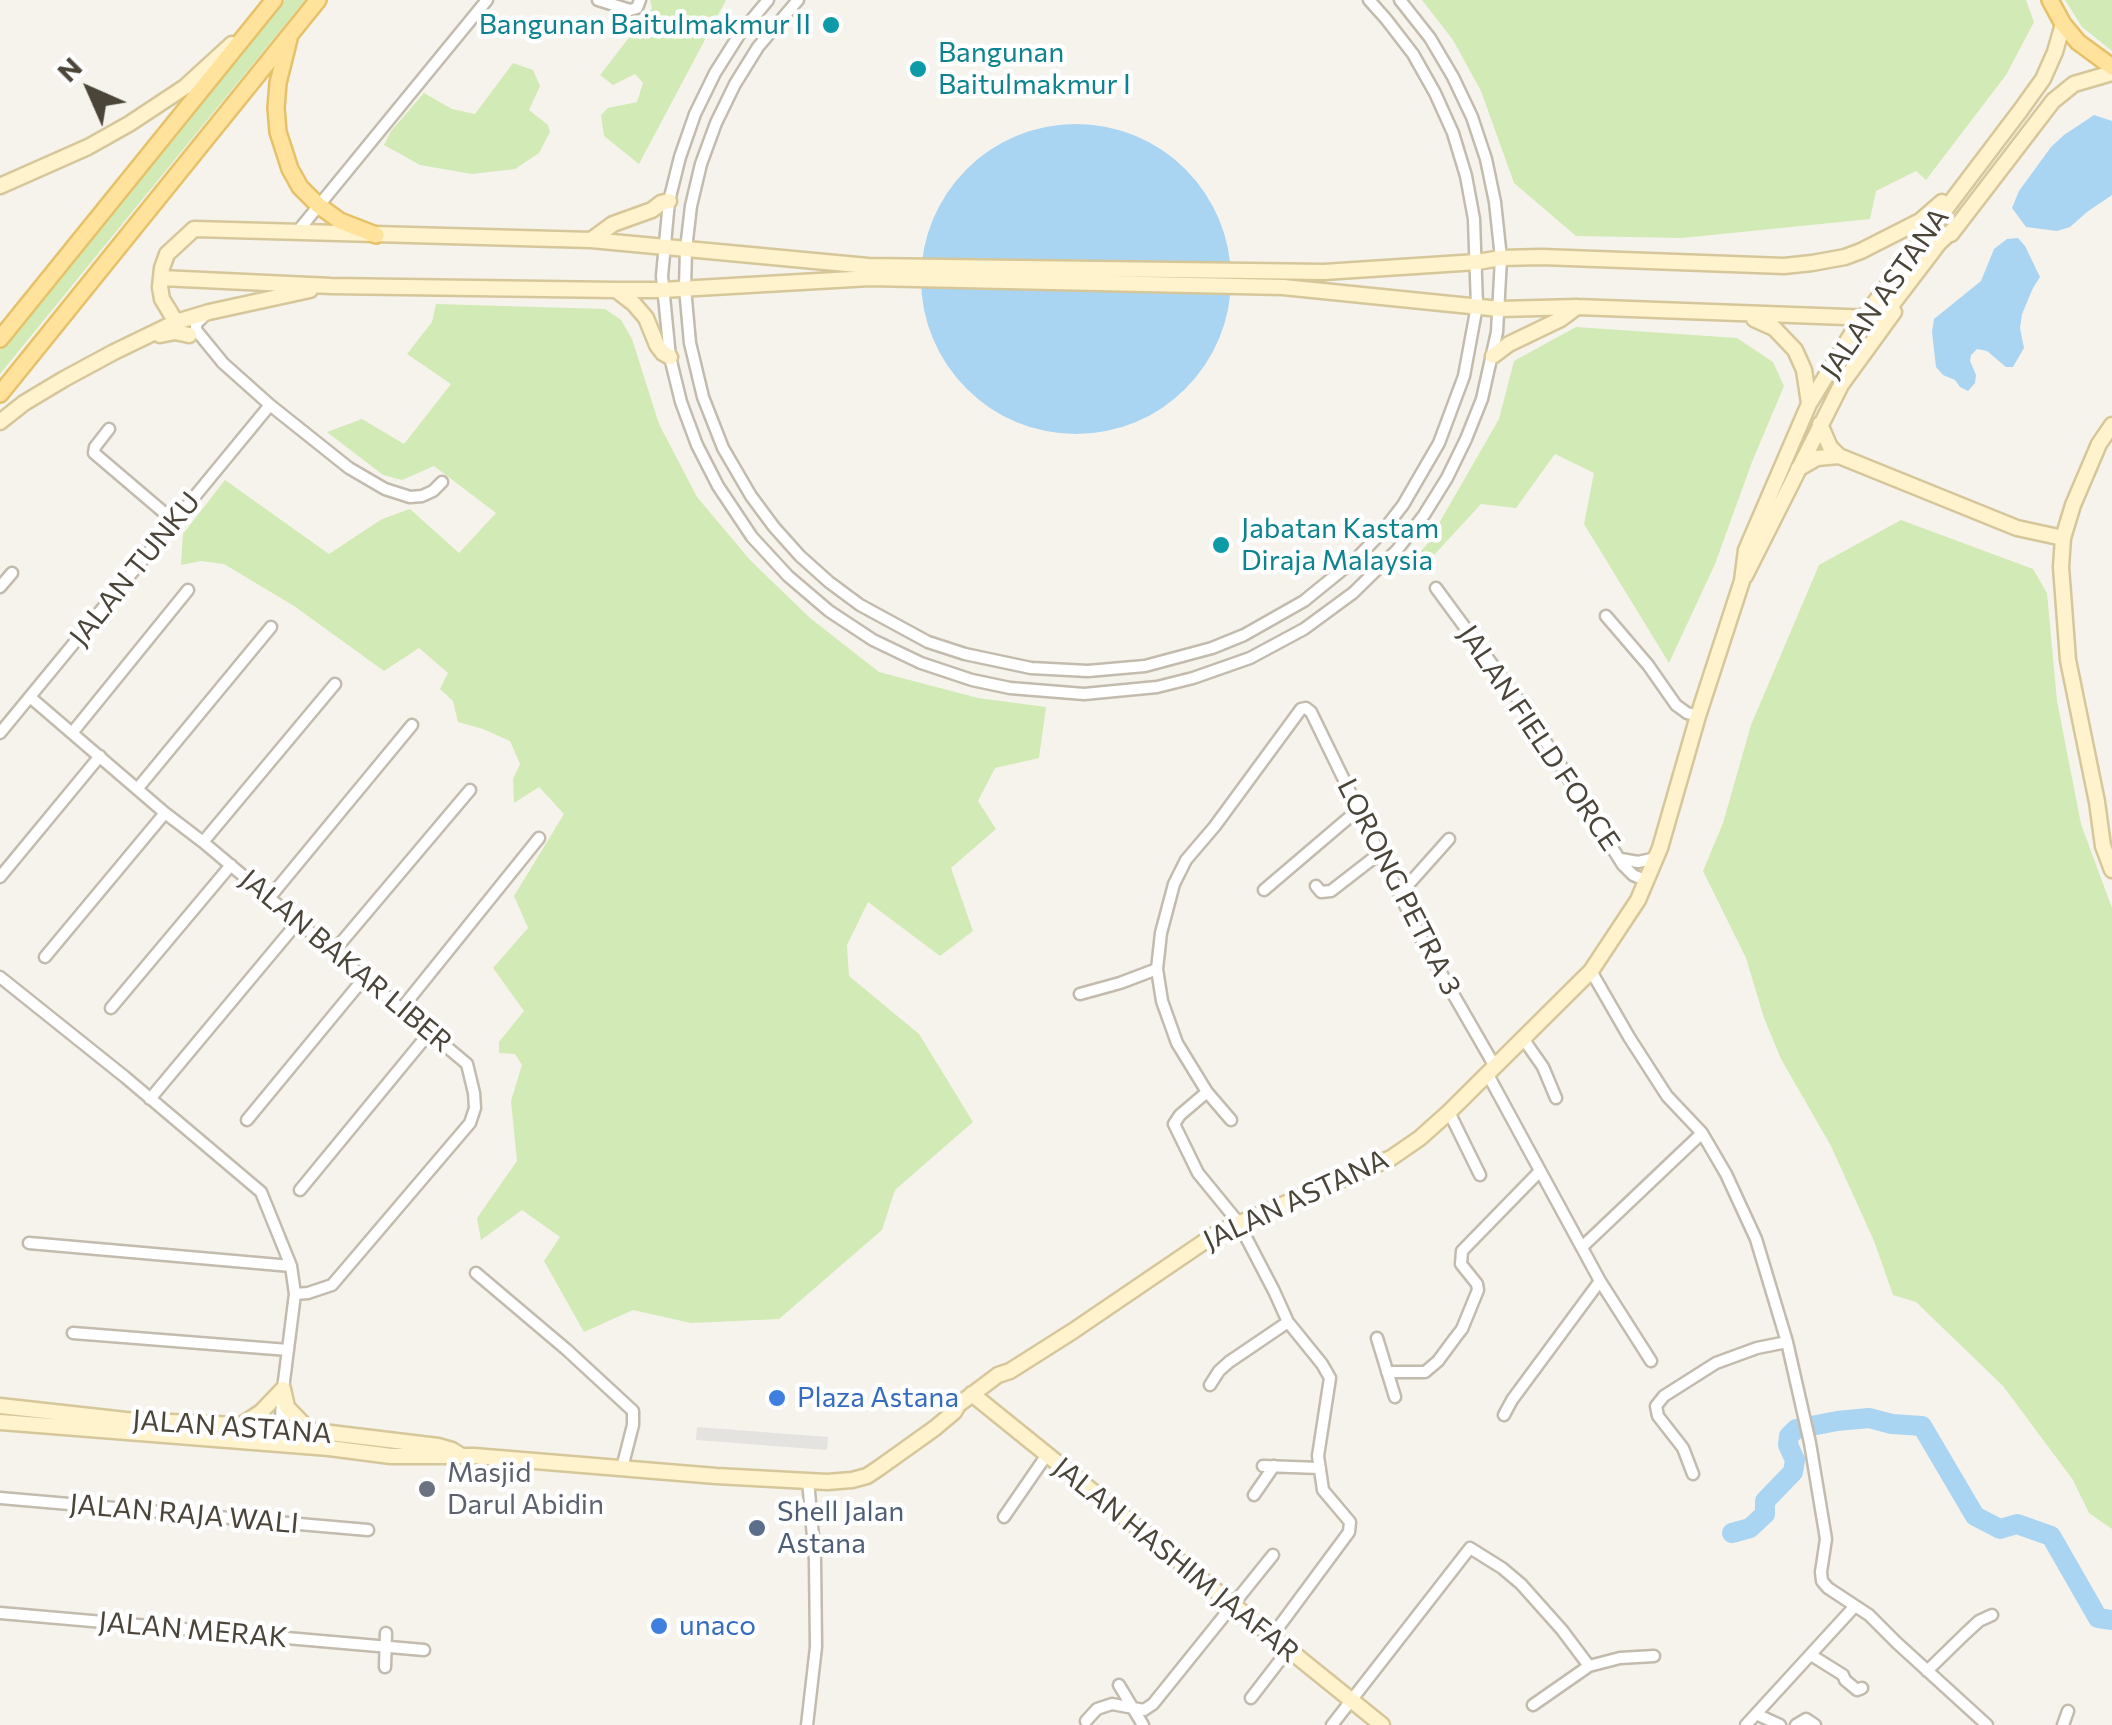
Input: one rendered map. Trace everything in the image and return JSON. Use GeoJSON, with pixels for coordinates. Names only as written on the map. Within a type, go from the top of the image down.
{"type":"FeatureCollection","features":[{"type":"Feature","properties":{"kind":"main road"},"geometry":{"type":"LineString","coordinates":[[0,394],[318,0]]}},
{"type":"Feature","properties":{"kind":"main road"},"geometry":{"type":"LineString","coordinates":[[2050,0],[2063,24],[2112,70]]}},
{"type":"Feature","properties":{"kind":"main road"},"geometry":{"type":"LineString","coordinates":[[0,339],[269,6]]}},
{"type":"Feature","properties":{"kind":"main road"},"geometry":{"type":"LineString","coordinates":[[290,35],[276,108],[278,132],[290,169],[300,187],[318,205],[340,221],[376,235]]}},
{"type":"Feature","properties":{"kind":"street"},"geometry":{"type":"LineString","coordinates":[[298,231],[488,0]]}},
{"type":"Feature","properties":{"kind":"street"},"geometry":{"type":"LineString","coordinates":[[598,0],[630,10],[637,8],[640,0]]}},
{"type":"Feature","properties":{"kind":"street"},"geometry":{"type":"LineString","coordinates":[[768,0],[715,73],[695,114],[669,200],[662,290],[670,357],[697,445],[718,486],[752,537],[828,611],[873,640],[921,663],[972,680],[1010,688],[1084,694],[1157,687],[1193,678],[1250,658],[1304,629],[1353,592],[1397,550],[1447,478],[1472,426],[1492,356],[1500,308],[1496,202],[1472,117],[1453,77],[1430,38],[1400,0]]}},
{"type":"Feature","properties":{"kind":"street"},"geometry":{"type":"LineString","coordinates":[[798,0],[758,47],[735,84],[701,164],[691,206],[685,288],[690,343],[703,397],[724,448],[751,496],[800,556],[829,582],[860,605],[928,642],[1002,664],[1060,671],[1146,666],[1212,648],[1275,619],[1358,557],[1392,518],[1439,443],[1464,376],[1476,306],[1474,219],[1466,176],[1435,93],[1413,54],[1369,0]]}},
{"type":"Feature","properties":{"kind":"street"},"geometry":{"type":"LineString","coordinates":[[0,186],[88,147],[185,87],[269,6]]}},
{"type":"Feature","properties":{"kind":"street","name":"JALAN ASTANA"},"geometry":{"type":"LineString","coordinates":[[0,1423],[391,1456],[545,1460],[852,1480],[866,1476],[998,1375],[1073,1331],[1197,1245],[1238,1222],[1391,1158],[1448,1112],[1592,970],[1630,912],[1656,858],[1742,580],[1746,550],[1809,404],[1862,318],[2043,79],[2063,24]]}},
{"type":"Feature","properties":{"kind":"street","name":"JALAN ASTANA"},"geometry":{"type":"LineString","coordinates":[[1742,580],[1820,424],[1860,358],[2053,101],[2074,84],[2112,70]]}},
{"type":"Feature","properties":{"kind":"street"},"geometry":{"type":"LineString","coordinates":[[1282,279],[1501,258],[1784,266],[1812,263],[1846,257],[1899,234],[1965,182]]}},
{"type":"Feature","properties":{"kind":"street"},"geometry":{"type":"LineString","coordinates":[[592,240],[613,224],[669,200]]}},
{"type":"Feature","properties":{"kind":"street"},"geometry":{"type":"LineString","coordinates":[[161,278],[330,286],[616,290],[662,290],[869,272],[1282,279],[1500,308],[1577,307],[1873,318],[1891,306],[1939,242],[1955,228]]}},
{"type":"Feature","properties":{"kind":"street"},"geometry":{"type":"LineString","coordinates":[[224,363],[189,336],[162,300],[161,278],[167,254],[194,229],[592,240],[869,272]]}},
{"type":"Feature","properties":{"kind":"street"},"geometry":{"type":"LineString","coordinates":[[0,422],[64,379],[176,322],[330,286]]}},
{"type":"Feature","properties":{"kind":"street"},"geometry":{"type":"LineString","coordinates":[[616,290],[646,318],[657,345],[670,357]]}},
{"type":"Feature","properties":{"kind":"street"},"geometry":{"type":"LineString","coordinates":[[1492,356],[1562,320],[1577,307]]}},
{"type":"Feature","properties":{"kind":"street"},"geometry":{"type":"LineString","coordinates":[[209,312],[196,330],[224,363],[350,468],[386,489],[410,496],[433,492],[442,482]]}},
{"type":"Feature","properties":{"kind":"street"},"geometry":{"type":"LineString","coordinates":[[1736,314],[1763,321],[1795,350],[1804,370],[1809,404]]}},
{"type":"Feature","properties":{"kind":"street"},"geometry":{"type":"LineString","coordinates":[[154,334],[175,332],[189,336]]}},
{"type":"Feature","properties":{"kind":"street","name":"JALAN TUNKU"},"geometry":{"type":"LineString","coordinates":[[0,733],[270,405]]}},
{"type":"Feature","properties":{"kind":"street"},"geometry":{"type":"LineString","coordinates":[[1820,424],[1839,456],[2017,528],[2063,538]]}},
{"type":"Feature","properties":{"kind":"street"},"geometry":{"type":"LineString","coordinates":[[2112,425],[2086,474],[2063,538],[2061,567],[2068,660],[2103,846],[2112,870]]}},
{"type":"Feature","properties":{"kind":"street"},"geometry":{"type":"LineString","coordinates":[[109,429],[95,446],[94,454],[175,522]]}},
{"type":"Feature","properties":{"kind":"street"},"geometry":{"type":"LineString","coordinates":[[1798,469],[1817,458],[1839,456]]}},
{"type":"Feature","properties":{"kind":"street"},"geometry":{"type":"LineString","coordinates":[[0,587],[12,572]]}},
{"type":"Feature","properties":{"kind":"street","name":"JALAN FIELD FORCE"},"geometry":{"type":"LineString","coordinates":[[1436,588],[1525,708],[1620,859],[1633,875],[1647,881]]}},
{"type":"Feature","properties":{"kind":"street"},"geometry":{"type":"LineString","coordinates":[[72,732],[188,590]]}},
{"type":"Feature","properties":{"kind":"street"},"geometry":{"type":"LineString","coordinates":[[1606,616],[1676,705],[1698,716]]}},
{"type":"Feature","properties":{"kind":"street"},"geometry":{"type":"LineString","coordinates":[[138,788],[271,626]]}},
{"type":"Feature","properties":{"kind":"street"},"geometry":{"type":"LineString","coordinates":[[203,842],[336,684]]}},
{"type":"Feature","properties":{"kind":"street","name":"JALAN BAKAR LIBER"},"geometry":{"type":"LineString","coordinates":[[30,697],[467,1064],[475,1108],[470,1124],[332,1285],[295,1294]]}},
{"type":"Feature","properties":{"kind":"street","name":"LORONG PETRA 3"},"geometry":{"type":"LineString","coordinates":[[1158,969],[1174,884],[1186,860],[1301,709],[1306,708],[1540,1172],[1650,1361]]}},
{"type":"Feature","properties":{"kind":"street"},"geometry":{"type":"LineString","coordinates":[[270,898],[412,725]]}},
{"type":"Feature","properties":{"kind":"street"},"geometry":{"type":"LineString","coordinates":[[0,877],[100,756]]}},
{"type":"Feature","properties":{"kind":"street"},"geometry":{"type":"LineString","coordinates":[[334,951],[470,790]]}},
{"type":"Feature","properties":{"kind":"street"},"geometry":{"type":"LineString","coordinates":[[1264,890],[1359,809]]}},
{"type":"Feature","properties":{"kind":"street"},"geometry":{"type":"LineString","coordinates":[[45,957],[165,813]]}},
{"type":"Feature","properties":{"kind":"street"},"geometry":{"type":"LineString","coordinates":[[402,1008],[539,838]]}},
{"type":"Feature","properties":{"kind":"street"},"geometry":{"type":"LineString","coordinates":[[1400,894],[1449,839]]}},
{"type":"Feature","properties":{"kind":"street"},"geometry":{"type":"LineString","coordinates":[[1316,886],[1321,892],[1331,891],[1380,853]]}},
{"type":"Feature","properties":{"kind":"street"},"geometry":{"type":"LineString","coordinates":[[1620,859],[1638,862],[1656,858]]}},
{"type":"Feature","properties":{"kind":"street"},"geometry":{"type":"LineString","coordinates":[[110,1008],[232,866]]}},
{"type":"Feature","properties":{"kind":"street"},"geometry":{"type":"LineString","coordinates":[[150,1099],[297,923]]}},
{"type":"Feature","properties":{"kind":"street"},"geometry":{"type":"LineString","coordinates":[[1080,994],[1158,969],[1162,1001],[1177,1042],[1231,1120]]}},
{"type":"Feature","properties":{"kind":"street"},"geometry":{"type":"LineString","coordinates":[[1592,970],[1667,1096],[1702,1133],[1756,1239],[1787,1342],[1810,1443],[1826,1539],[1822,1581],[1869,1614],[1980,1723]]}},
{"type":"Feature","properties":{"kind":"street"},"geometry":{"type":"LineString","coordinates":[[0,977],[261,1192],[291,1266],[295,1294],[280,1445]]}},
{"type":"Feature","properties":{"kind":"street"},"geometry":{"type":"LineString","coordinates":[[247,1120],[365,977]]}},
{"type":"Feature","properties":{"kind":"street"},"geometry":{"type":"LineString","coordinates":[[300,1190],[430,1032]]}},
{"type":"Feature","properties":{"kind":"street"},"geometry":{"type":"LineString","coordinates":[[1522,1037],[1543,1066],[1556,1098]]}},
{"type":"Feature","properties":{"kind":"street"},"geometry":{"type":"LineString","coordinates":[[1208,1092],[1180,1114],[1174,1124],[1198,1173],[1238,1222],[1288,1322],[1330,1378],[1318,1456],[1323,1490],[1350,1522],[1348,1532],[1272,1636]]}},
{"type":"Feature","properties":{"kind":"street"},"geometry":{"type":"LineString","coordinates":[[1448,1112],[1480,1175]]}},
{"type":"Feature","properties":{"kind":"street"},"geometry":{"type":"LineString","coordinates":[[1582,1247],[1702,1133]]}},
{"type":"Feature","properties":{"kind":"street"},"geometry":{"type":"LineString","coordinates":[[1386,1372],[1425,1372],[1446,1350],[1462,1329],[1478,1290],[1461,1264],[1462,1251],[1540,1172]]}},
{"type":"Feature","properties":{"kind":"street"},"geometry":{"type":"LineString","coordinates":[[29,1243],[291,1266]]}},
{"type":"Feature","properties":{"kind":"street"},"geometry":{"type":"LineString","coordinates":[[476,1273],[633,1411],[622,1468]]}},
{"type":"Feature","properties":{"kind":"street"},"geometry":{"type":"LineString","coordinates":[[1504,1415],[1600,1281]]}},
{"type":"Feature","properties":{"kind":"street"},"geometry":{"type":"LineString","coordinates":[[1210,1385],[1229,1362],[1288,1322]]}},
{"type":"Feature","properties":{"kind":"street"},"geometry":{"type":"LineString","coordinates":[[73,1333],[288,1350]]}},
{"type":"Feature","properties":{"kind":"street"},"geometry":{"type":"LineString","coordinates":[[1377,1338],[1395,1397]]}},
{"type":"Feature","properties":{"kind":"street"},"geometry":{"type":"LineString","coordinates":[[1693,1474],[1682,1448],[1658,1416],[1656,1406],[1664,1396],[1716,1363],[1787,1342]]}},
{"type":"Feature","properties":{"kind":"street"},"geometry":{"type":"LineString","coordinates":[[238,1426],[261,1412],[283,1389]]}},
{"type":"Feature","properties":{"kind":"street"},"geometry":{"type":"LineString","coordinates":[[283,1389],[287,1407],[310,1430]]}},
{"type":"Feature","properties":{"kind":"street","name":"JALAN HASHIM JAAFAR"},"geometry":{"type":"LineString","coordinates":[[974,1397],[1382,1725]]}},
{"type":"Feature","properties":{"kind":"street","name":"JALAN ASTANA"},"geometry":{"type":"LineString","coordinates":[[0,1406],[126,1420],[310,1430],[438,1446],[462,1456]]}},
{"type":"Feature","properties":{"kind":"street"},"geometry":{"type":"LineString","coordinates":[[1004,1518],[1046,1456]]}},
{"type":"Feature","properties":{"kind":"street"},"geometry":{"type":"LineString","coordinates":[[1254,1496],[1268,1466],[1320,1468]]}},
{"type":"Feature","properties":{"kind":"street"},"geometry":{"type":"LineString","coordinates":[[807,1725],[816,1646],[815,1560],[808,1480]]}},
{"type":"Feature","properties":{"kind":"street","name":"JALAN RAJA WALI"},"geometry":{"type":"LineString","coordinates":[[0,1498],[368,1530]]}},
{"type":"Feature","properties":{"kind":"street"},"geometry":{"type":"LineString","coordinates":[[1332,1725],[1470,1548],[1521,1584],[1589,1666]]}},
{"type":"Feature","properties":{"kind":"street"},"geometry":{"type":"LineString","coordinates":[[1086,1722],[1097,1709],[1112,1704],[1144,1710],[1152,1704],[1273,1555]]}},
{"type":"Feature","properties":{"kind":"street"},"geometry":{"type":"LineString","coordinates":[[1746,1725],[1855,1606]]}},
{"type":"Feature","properties":{"kind":"street","name":"JALAN MERAK"},"geometry":{"type":"LineString","coordinates":[[0,1612],[424,1650]]}},
{"type":"Feature","properties":{"kind":"street"},"geometry":{"type":"LineString","coordinates":[[1926,1671],[1966,1632],[1992,1615]]}},
{"type":"Feature","properties":{"kind":"street"},"geometry":{"type":"LineString","coordinates":[[385,1667],[386,1633]]}},
{"type":"Feature","properties":{"kind":"street"},"geometry":{"type":"LineString","coordinates":[[1251,1698],[1288,1650]]}},
{"type":"Feature","properties":{"kind":"street"},"geometry":{"type":"LineString","coordinates":[[1812,1655],[1844,1675],[1858,1690],[1862,1688]]}},
{"type":"Feature","properties":{"kind":"street"},"geometry":{"type":"LineString","coordinates":[[1533,1704],[1589,1666],[1620,1658],[1654,1656]]}},
{"type":"Feature","properties":{"kind":"street"},"geometry":{"type":"LineString","coordinates":[[1119,1685],[1143,1725]]}},
{"type":"Feature","properties":{"kind":"street"},"geometry":{"type":"LineString","coordinates":[[2063,1725],[2068,1711]]}},
{"type":"Feature","properties":{"kind":"street"},"geometry":{"type":"LineString","coordinates":[[1756,1714],[1780,1725]]}},
{"type":"Feature","properties":{"kind":"street"},"geometry":{"type":"LineString","coordinates":[[1796,1725],[1806,1719],[1815,1725]]}},
{"type":"Feature","properties":{"kind":"green space"},"geometry":{"type":"Polygon","coordinates":[[[285,0],[305,0],[0,374],[0,350],[285,0]]]}},
{"type":"Feature","properties":{"kind":"green space"},"geometry":{"type":"Polygon","coordinates":[[[650,0],[726,0],[639,164],[604,136],[601,115],[608,108],[637,102],[643,83],[635,74],[613,85],[600,75],[652,8],[650,0]]]}},
{"type":"Feature","properties":{"kind":"green space"},"geometry":{"type":"Polygon","coordinates":[[[1422,0],[2026,0],[2034,22],[2006,75],[1926,180],[1916,171],[1876,191],[1870,219],[1682,238],[1576,236],[1514,183],[1481,91],[1453,40],[1422,0]]]}},
{"type":"Feature","properties":{"kind":"green space"},"geometry":{"type":"Polygon","coordinates":[[[2065,0],[2112,0],[2112,51],[2082,27],[2065,0]]]}},
{"type":"Feature","properties":{"kind":"green space"},"geometry":{"type":"Polygon","coordinates":[[[513,63],[533,70],[540,86],[529,110],[548,125],[550,132],[539,153],[515,169],[472,174],[420,165],[384,145],[424,93],[452,109],[475,114],[513,63]]]}},
{"type":"Feature","properties":{"kind":"green space"},"geometry":{"type":"Polygon","coordinates":[[[436,304],[605,309],[621,320],[632,339],[659,424],[697,497],[750,560],[810,618],[879,672],[978,698],[1046,707],[1039,758],[995,768],[978,801],[996,829],[951,868],[973,931],[940,956],[868,902],[847,945],[849,976],[919,1034],[973,1122],[895,1190],[882,1230],[779,1319],[691,1323],[633,1310],[584,1332],[544,1261],[560,1237],[522,1210],[481,1240],[477,1218],[517,1161],[511,1101],[522,1065],[515,1054],[499,1053],[499,1042],[524,1011],[493,968],[528,928],[514,896],[564,814],[539,787],[514,803],[513,779],[520,764],[510,741],[458,722],[453,701],[440,689],[448,673],[419,648],[384,671],[294,606],[224,564],[201,561],[181,565],[183,534],[225,480],[329,554],[382,519],[410,509],[459,553],[496,513],[434,466],[402,480],[383,475],[327,432],[362,419],[404,444],[451,384],[407,354],[432,322],[436,304]]]}},
{"type":"Feature","properties":{"kind":"green space"},"geometry":{"type":"Polygon","coordinates":[[[1576,327],[1737,338],[1773,362],[1784,386],[1715,564],[1669,663],[1584,524],[1594,473],[1555,454],[1516,508],[1481,504],[1422,568],[1409,561],[1426,546],[1499,419],[1514,361],[1576,327]]]}},
{"type":"Feature","properties":{"kind":"green space"},"geometry":{"type":"Polygon","coordinates":[[[1901,520],[2033,569],[2047,593],[2057,701],[2081,824],[2112,908],[2112,1529],[2089,1513],[2073,1480],[2003,1386],[1916,1302],[1893,1295],[1874,1241],[1831,1146],[1781,1059],[1746,958],[1703,871],[1723,823],[1751,725],[1819,565],[1901,520]]]}},
{"type":"Feature","properties":{"kind":"shaded area"},"geometry":{"type":"Polygon","coordinates":[[[697,1427],[828,1437],[827,1450],[696,1440],[697,1427]]]}},
{"type":"Feature","properties":{"kind":"water"},"geometry":{"type":"Polygon","coordinates":[[[2094,115],[2112,121],[2112,195],[2070,227],[2057,231],[2026,227],[2012,208],[2019,191],[2051,147],[2094,115]]]}},
{"type":"Feature","properties":{"kind":"water"},"geometry":{"type":"Polygon","coordinates":[[[1076,124],[1135,135],[1186,169],[1220,220],[1231,279],[1220,338],[1186,389],[1135,423],[1076,434],[1017,423],[966,389],[932,338],[921,279],[932,220],[966,169],[1017,135],[1076,124]]]}},
{"type":"Feature","properties":{"kind":"water"},"geometry":{"type":"Polygon","coordinates":[[[2018,238],[2040,277],[2022,314],[2024,348],[2013,367],[2006,367],[1987,351],[1977,349],[1970,361],[1975,383],[1968,391],[1936,367],[1934,319],[1981,281],[1994,249],[2007,239],[2018,238]]]}},
{"type":"Feature","properties":{"kind":"waterway"},"geometry":{"type":"LineString","coordinates":[[1732,1533],[1750,1528],[1765,1514],[1765,1501],[1793,1472],[1795,1460],[1788,1445],[1789,1436],[1796,1429],[1869,1418],[1922,1426],[1975,1516],[2000,1529],[2017,1524],[2051,1536],[2098,1618],[2112,1620]]}},
{"type":"Feature","properties":{"kind":"place","name":"Bangunan Baitulmakmur II"},"geometry":{"type":"Point","coordinates":[831,25]}},
{"type":"Feature","properties":{"kind":"place","name":"Bangunan Baitulmakmur I"},"geometry":{"type":"Point","coordinates":[918,69]}},
{"type":"Feature","properties":{"kind":"place","name":"Jabatan Kastam Diraja Malaysia"},"geometry":{"type":"Point","coordinates":[1221,545]}},
{"type":"Feature","properties":{"kind":"place","name":"Plaza Astana"},"geometry":{"type":"Point","coordinates":[777,1398]}},
{"type":"Feature","properties":{"kind":"place","name":"Masjid Darul Abidin"},"geometry":{"type":"Point","coordinates":[427,1489]}},
{"type":"Feature","properties":{"kind":"place","name":"Shell Jalan Astana"},"geometry":{"type":"Point","coordinates":[757,1528]}},
{"type":"Feature","properties":{"kind":"place","name":"unaco"},"geometry":{"type":"Point","coordinates":[659,1626]}}]}
